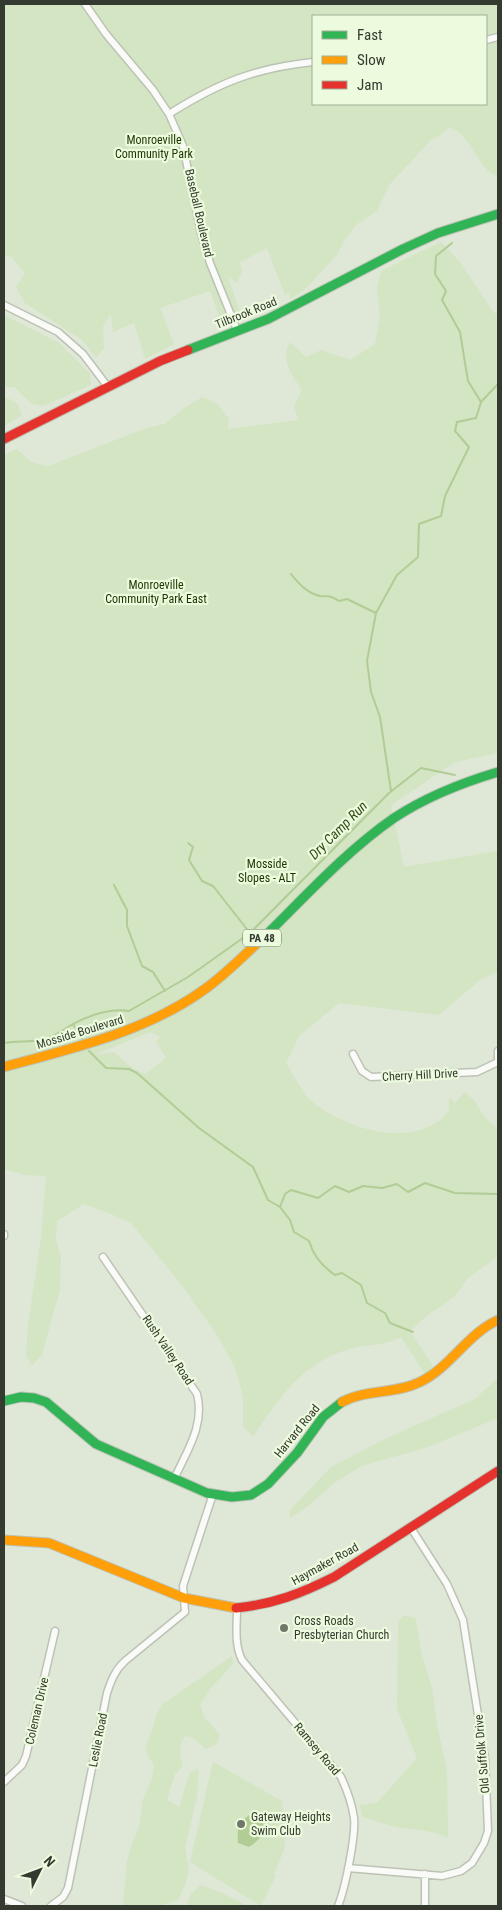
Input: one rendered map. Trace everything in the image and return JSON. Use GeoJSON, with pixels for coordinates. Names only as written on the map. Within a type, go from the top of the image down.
{"type":"FeatureCollection","features":[{"type":"Feature","properties":{"kind":"street","name":"Baseball Boulevard"},"geometry":{"type":"LineString","coordinates":[[85,4],[106,34],[153,90],[169,114],[183,146],[201,233],[210,263],[236,330]]}},
{"type":"Feature","properties":{"kind":"street"},"geometry":{"type":"LineString","coordinates":[[169,114],[228,81],[261,70],[312,62]]}},
{"type":"Feature","properties":{"kind":"street","name":"Tilbrook Road"},"geometry":{"type":"LineString","coordinates":[[4,438],[160,361],[268,319],[403,249],[438,233],[498,214]]}},
{"type":"Feature","properties":{"kind":"street"},"geometry":{"type":"LineString","coordinates":[[4,305],[58,332],[83,354],[108,387]]}},
{"type":"Feature","properties":{"kind":"street","name":"Mosside Boulevard"},"geometry":{"type":"LineString","coordinates":[[4,1067],[106,1040],[150,1023],[183,1004],[226,972],[351,852],[384,826],[414,806],[456,786],[498,772]]}},
{"type":"Feature","properties":{"kind":"street"},"geometry":{"type":"LineString","coordinates":[[498,1051],[498,1061]]}},
{"type":"Feature","properties":{"kind":"street","name":"Cherry Hill Drive"},"geometry":{"type":"LineString","coordinates":[[353,1054],[362,1071],[371,1077],[477,1072],[498,1061]]}},
{"type":"Feature","properties":{"kind":"street","name":"Rush Valley Road"},"geometry":{"type":"LineString","coordinates":[[103,1258],[197,1394],[200,1411],[197,1428],[174,1479]]}},
{"type":"Feature","properties":{"kind":"street","name":"Harvard Road"},"geometry":{"type":"LineString","coordinates":[[4,1402],[12,1399],[29,1398],[52,1406],[88,1440],[174,1479],[213,1494],[245,1496],[254,1494],[266,1485],[301,1450],[322,1418],[334,1406],[352,1396],[398,1391],[422,1381],[441,1367],[473,1334],[489,1323],[498,1320]]}},
{"type":"Feature","properties":{"kind":"street","name":"Haymaker Road"},"geometry":{"type":"LineString","coordinates":[[4,1540],[49,1543],[184,1598],[237,1608],[279,1601],[308,1590],[334,1577],[498,1471]]}},
{"type":"Feature","properties":{"kind":"street"},"geometry":{"type":"LineString","coordinates":[[184,1598],[183,1586],[213,1494]]}},
{"type":"Feature","properties":{"kind":"street","name":"Old Suffolk Drive"},"geometry":{"type":"LineString","coordinates":[[348,1868],[442,1876],[451,1875],[472,1863],[484,1843],[488,1830],[486,1759],[463,1620],[446,1584],[411,1528]]}},
{"type":"Feature","properties":{"kind":"street","name":"Leslie Road"},"geometry":{"type":"LineString","coordinates":[[51,1906],[63,1897],[68,1888],[107,1693],[113,1677],[118,1667],[181,1617],[185,1612],[184,1598]]}},
{"type":"Feature","properties":{"kind":"street","name":"Ramsey Road"},"geometry":{"type":"LineString","coordinates":[[237,1608],[236,1639],[238,1654],[341,1777],[348,1793],[354,1820],[348,1868],[338,1906]]}},
{"type":"Feature","properties":{"kind":"street","name":"Coleman Drive"},"geometry":{"type":"LineString","coordinates":[[4,1782],[22,1765],[26,1756],[54,1631]]}},
{"type":"Feature","properties":{"kind":"street"},"geometry":{"type":"LineString","coordinates":[[425,1874],[425,1906]]}},
{"type":"Feature","properties":{"kind":"street"},"geometry":{"type":"LineString","coordinates":[[4,1899],[22,1906]]}},
{"type":"Feature","properties":{"kind":"green space","name":"Monroeville Community Park"},"geometry":{"type":"Polygon","coordinates":[[[4,4],[498,4],[498,177],[484,166],[463,136],[449,127],[431,140],[389,185],[377,211],[357,224],[344,241],[337,255],[305,289],[291,299],[288,292],[285,295],[267,248],[240,262],[242,271],[237,283],[228,276],[242,320],[222,324],[210,291],[160,308],[174,344],[145,359],[134,323],[113,332],[111,314],[103,326],[104,349],[96,357],[82,340],[25,303],[16,287],[25,273],[11,257],[4,255],[4,4]]]}},
{"type":"Feature","properties":{"kind":"green space"},"geometry":{"type":"Polygon","coordinates":[[[441,242],[460,262],[494,313],[498,314],[498,753],[455,762],[391,805],[404,867],[498,851],[498,972],[481,979],[439,1015],[339,1003],[299,1036],[286,1063],[311,1101],[339,1119],[373,1130],[391,1133],[424,1129],[440,1120],[449,1110],[449,1097],[455,1103],[464,1092],[473,1099],[486,1119],[498,1129],[498,1256],[467,1279],[454,1297],[429,1314],[410,1331],[433,1366],[425,1374],[401,1337],[389,1342],[356,1347],[332,1355],[318,1363],[293,1384],[272,1409],[253,1437],[243,1426],[243,1397],[235,1367],[215,1332],[184,1288],[131,1223],[84,1204],[57,1221],[56,1240],[61,1259],[60,1289],[42,1355],[32,1365],[26,1356],[28,1325],[41,1237],[46,1176],[25,1175],[4,1169],[4,451],[6,454],[17,449],[31,462],[48,466],[147,428],[165,424],[183,409],[202,397],[217,404],[229,419],[228,429],[298,420],[294,406],[302,390],[288,367],[286,355],[290,342],[306,357],[321,350],[350,360],[375,344],[380,316],[377,288],[381,271],[441,242]],[[150,1032],[94,1055],[114,1052],[132,1068],[145,1074],[166,1058],[156,1041],[160,1037],[150,1032]]]}},
{"type":"Feature","properties":{"kind":"green space"},"geometry":{"type":"Polygon","coordinates":[[[4,315],[59,343],[90,374],[91,385],[43,406],[32,404],[14,387],[4,387],[4,315]]]}},
{"type":"Feature","properties":{"kind":"green space"},"geometry":{"type":"Polygon","coordinates":[[[4,396],[18,404],[22,415],[4,426],[4,396]]]}},
{"type":"Feature","properties":{"kind":"green space"},"geometry":{"type":"Polygon","coordinates":[[[498,1378],[498,1418],[425,1448],[361,1466],[334,1483],[307,1507],[290,1518],[290,1510],[331,1467],[387,1438],[475,1399],[498,1378]]]}},
{"type":"Feature","properties":{"kind":"green space"},"geometry":{"type":"Polygon","coordinates":[[[404,1615],[416,1619],[421,1652],[432,1688],[447,1772],[448,1838],[420,1830],[400,1828],[362,1817],[360,1805],[377,1803],[417,1758],[397,1709],[398,1622],[404,1615]]]}},
{"type":"Feature","properties":{"kind":"green space"},"geometry":{"type":"Polygon","coordinates":[[[232,1656],[233,1664],[211,1688],[200,1705],[205,1718],[220,1735],[216,1744],[206,1749],[193,1738],[185,1736],[180,1751],[183,1766],[175,1774],[167,1800],[179,1807],[190,1772],[199,1769],[197,1796],[185,1848],[189,1869],[185,1885],[178,1900],[159,1906],[123,1906],[127,1861],[139,1828],[143,1799],[152,1779],[154,1765],[147,1754],[146,1745],[157,1713],[163,1704],[232,1656]]]}},
{"type":"Feature","properties":{"kind":"green space","name":"Gateway Heights Swim Club"},"geometry":{"type":"Polygon","coordinates":[[[213,1762],[282,1801],[285,1847],[274,1874],[276,1875],[261,1906],[190,1862],[213,1762]]]}},
{"type":"Feature","properties":{"kind":"green space"},"geometry":{"type":"Polygon","coordinates":[[[201,1885],[248,1906],[187,1906],[191,1894],[201,1885]]]}},
{"type":"Feature","properties":{"kind":"shaded area"},"geometry":{"type":"Polygon","coordinates":[[[252,1813],[263,1818],[263,1828],[260,1838],[249,1847],[238,1843],[238,1833],[241,1822],[252,1813]]]}},
{"type":"Feature","properties":{"kind":"waterway"},"geometry":{"type":"LineString","coordinates":[[452,243],[436,256],[435,274],[446,291],[442,300],[460,332],[468,381],[481,402]]}},
{"type":"Feature","properties":{"kind":"waterway"},"geometry":{"type":"LineString","coordinates":[[391,791],[380,717],[371,692],[367,661],[376,613],[397,575],[418,557],[419,524],[441,516],[445,496],[469,447],[455,431],[457,422],[476,418],[481,402],[498,384]]}},
{"type":"Feature","properties":{"kind":"waterway"},"geometry":{"type":"LineString","coordinates":[[291,574],[300,585],[311,593],[331,597],[339,601],[347,599],[376,613]]}},
{"type":"Feature","properties":{"kind":"waterway","name":"Dry Camp Run"},"geometry":{"type":"LineString","coordinates":[[4,1043],[46,1039],[93,1015],[115,1010],[129,1011],[188,977],[250,933],[389,793],[421,768],[455,775]]}},
{"type":"Feature","properties":{"kind":"waterway"},"geometry":{"type":"LineString","coordinates":[[188,843],[193,847],[189,860],[202,881],[213,886],[250,933]]}},
{"type":"Feature","properties":{"kind":"waterway"},"geometry":{"type":"LineString","coordinates":[[114,885],[127,910],[127,926],[142,966],[153,972],[165,991]]}},
{"type":"Feature","properties":{"kind":"waterway"},"geometry":{"type":"LineString","coordinates":[[73,1024],[82,1039]]}},
{"type":"Feature","properties":{"kind":"waterway"},"geometry":{"type":"LineString","coordinates":[[89,1051],[106,1068],[129,1069],[137,1073],[199,1128],[253,1167],[268,1200],[280,1207],[290,1220],[294,1232],[309,1241],[316,1256],[326,1268],[335,1275],[342,1273],[361,1285],[367,1303],[385,1313],[390,1323],[413,1332]]}},
{"type":"Feature","properties":{"kind":"waterway"},"geometry":{"type":"LineString","coordinates":[[280,1207],[285,1194],[291,1190],[318,1198],[335,1186],[349,1192],[363,1186],[382,1188],[397,1184],[408,1192],[425,1183],[455,1193],[498,1194]]}},
{"type":"Feature","properties":{"kind":"traffic: fast"},"geometry":{"type":"LineString","coordinates":[[188,350],[268,319],[403,249],[438,233],[498,214]]}},
{"type":"Feature","properties":{"kind":"traffic: fast"},"geometry":{"type":"LineString","coordinates":[[262,939],[342,860],[394,818],[444,791],[498,772]]}},
{"type":"Feature","properties":{"kind":"traffic: fast"},"geometry":{"type":"LineString","coordinates":[[4,1401],[21,1397],[34,1398],[46,1402],[96,1444],[207,1493],[232,1497],[251,1495],[268,1484],[297,1453],[323,1417],[342,1402]]}},
{"type":"Feature","properties":{"kind":"traffic: slow"},"geometry":{"type":"LineString","coordinates":[[4,1067],[108,1037],[158,1017],[212,984],[262,939]]}},
{"type":"Feature","properties":{"kind":"traffic: slow"},"geometry":{"type":"LineString","coordinates":[[342,1402],[361,1395],[411,1386],[420,1382],[441,1368],[477,1333],[498,1320]]}},
{"type":"Feature","properties":{"kind":"traffic: slow"},"geometry":{"type":"LineString","coordinates":[[4,1540],[49,1543],[184,1598],[236,1608]]}},
{"type":"Feature","properties":{"kind":"traffic: jam"},"geometry":{"type":"LineString","coordinates":[[4,439],[160,361],[188,350]]}},
{"type":"Feature","properties":{"kind":"traffic: jam"},"geometry":{"type":"LineString","coordinates":[[236,1608],[263,1604],[286,1597],[334,1577],[498,1471]]}},
{"type":"Feature","properties":{"kind":"place","name":"Cross Roads Presbyterian Church"},"geometry":{"type":"Point","coordinates":[284,1628]}},
{"type":"Feature","properties":{"kind":"place","name":"Gateway Heights Swim Club"},"geometry":{"type":"Point","coordinates":[241,1824]}},
{"type":"Feature","properties":{"kind":"park label","name":"Monroeville Community Park East"},"geometry":{"type":"Point","coordinates":[156,592]}},
{"type":"Feature","properties":{"kind":"park label","name":"Mosside Slopes - ALT"},"geometry":{"type":"Point","coordinates":[267,871]}}]}
